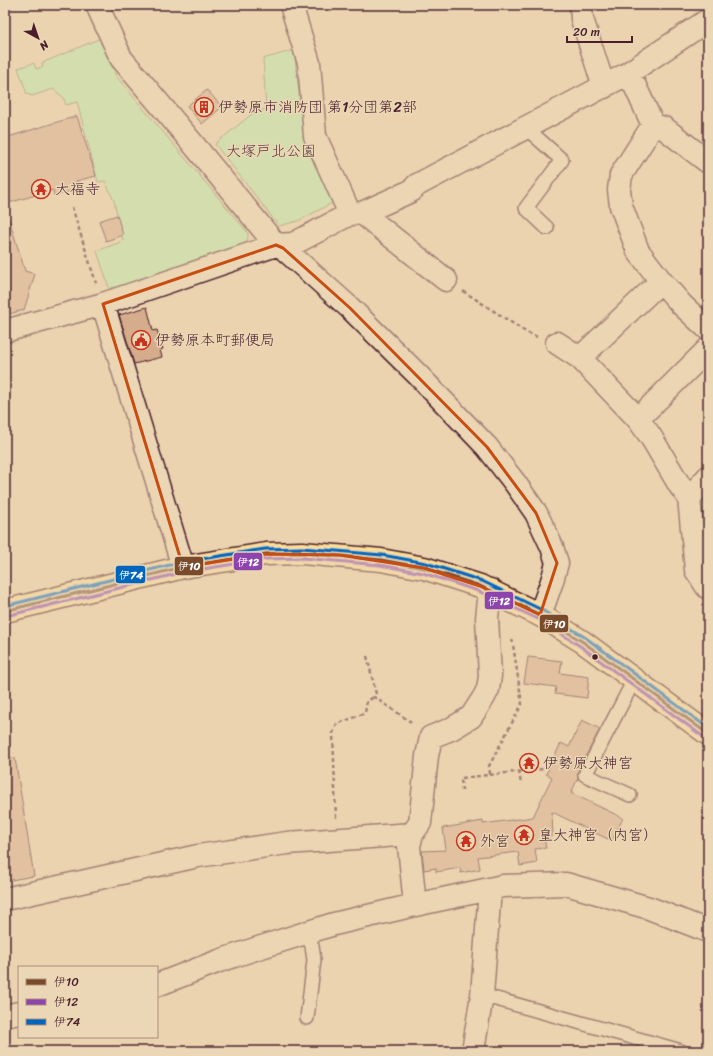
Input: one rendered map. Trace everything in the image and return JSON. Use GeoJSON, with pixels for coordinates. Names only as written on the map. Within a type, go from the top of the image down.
{"type":"FeatureCollection","features":[{"type":"Feature","properties":{"kind":"main road"},"geometry":{"type":"LineString","coordinates":[[5,611],[183,567],[266,554],[302,553],[340,555],[381,560],[424,568],[490,590],[540,615],[572,635],[708,734]]}},
{"type":"Feature","properties":{"kind":"street"},"geometry":{"type":"LineString","coordinates":[[97,5],[121,58],[276,245],[283,248],[356,314],[418,375],[487,447],[515,483],[536,513],[552,547],[557,563],[540,615]]}},
{"type":"Feature","properties":{"kind":"street"},"geometry":{"type":"LineString","coordinates":[[291,5],[309,63],[316,136],[356,214],[446,280]]}},
{"type":"Feature","properties":{"kind":"street"},"geometry":{"type":"LineString","coordinates":[[581,5],[582,19],[604,87]]}},
{"type":"Feature","properties":{"kind":"street"},"geometry":{"type":"LineString","coordinates":[[5,331],[103,304],[276,245],[294,244],[356,214],[411,191],[417,185],[525,127],[604,87],[627,74],[708,20]]}},
{"type":"Feature","properties":{"kind":"street"},"geometry":{"type":"LineString","coordinates":[[627,74],[635,86],[653,125],[664,128],[708,162]]}},
{"type":"Feature","properties":{"kind":"street"},"geometry":{"type":"LineString","coordinates":[[653,125],[621,175],[619,190],[621,206],[638,251],[682,306],[708,329]]}},
{"type":"Feature","properties":{"kind":"street"},"geometry":{"type":"LineString","coordinates":[[580,358],[661,281]]}},
{"type":"Feature","properties":{"kind":"street"},"geometry":{"type":"LineString","coordinates":[[103,304],[183,567]]}},
{"type":"Feature","properties":{"kind":"street"},"geometry":{"type":"LineString","coordinates":[[557,343],[580,358],[638,419],[651,437],[680,486],[689,498],[705,579]]}},
{"type":"Feature","properties":{"kind":"street"},"geometry":{"type":"LineString","coordinates":[[638,419],[708,349]]}},
{"type":"Feature","properties":{"kind":"street"},"geometry":{"type":"LineString","coordinates":[[689,498],[708,477]]}},
{"type":"Feature","properties":{"kind":"street"},"geometry":{"type":"LineString","coordinates":[[415,905],[409,846],[412,834],[420,823],[427,756],[431,737],[451,729],[471,717],[488,689],[490,676],[487,618],[490,590]]}},
{"type":"Feature","properties":{"kind":"street"},"geometry":{"type":"LineString","coordinates":[[5,899],[198,856],[287,843],[412,834]]}},
{"type":"Feature","properties":{"kind":"street"},"geometry":{"type":"LineString","coordinates":[[158,985],[226,959],[334,924],[503,886],[566,884],[649,908],[708,931]]}},
{"type":"Feature","properties":{"kind":"street"},"geometry":{"type":"LineString","coordinates":[[473,1051],[482,995],[490,889]]}},
{"type":"Feature","properties":{"kind":"street"},"geometry":{"type":"LineString","coordinates":[[5,1016],[18,1013]]}},
{"type":"Feature","properties":{"kind":"lane"},"geometry":{"type":"LineString","coordinates":[[525,127],[562,160],[526,208],[546,228]]}},
{"type":"Feature","properties":{"kind":"lane"},"geometry":{"type":"LineString","coordinates":[[630,795],[585,775],[634,680]]}},
{"type":"Feature","properties":{"kind":"lane"},"geometry":{"type":"LineString","coordinates":[[307,934],[312,946],[314,960],[307,1018]]}},
{"type":"Feature","properties":{"kind":"lane"},"geometry":{"type":"LineString","coordinates":[[482,995],[681,1051]]}},
{"type":"Feature","properties":{"kind":"path"},"geometry":{"type":"LineString","coordinates":[[72,207],[103,304]]}},
{"type":"Feature","properties":{"kind":"path"},"geometry":{"type":"LineString","coordinates":[[446,280],[526,332],[550,342],[557,343]]}},
{"type":"Feature","properties":{"kind":"path"},"geometry":{"type":"LineString","coordinates":[[336,840],[333,733],[336,724],[365,713],[367,701],[376,694],[368,656]]}},
{"type":"Feature","properties":{"kind":"path"},"geometry":{"type":"LineString","coordinates":[[374,697],[431,737]]}},
{"type":"Feature","properties":{"kind":"path"},"geometry":{"type":"LineString","coordinates":[[462,791],[461,778],[543,769]]}},
{"type":"Feature","properties":{"kind":"path"},"geometry":{"type":"LineString","coordinates":[[519,771],[521,785]]}},
{"type":"Feature","properties":{"kind":"highlighted area"},"geometry":{"type":"Polygon","coordinates":[[[276,245],[283,248],[350,308],[487,447],[536,513],[557,563],[540,615],[480,586],[424,568],[340,555],[266,554],[183,567],[103,304],[276,245]]]}},
{"type":"Feature","properties":{"kind":"green space"},"geometry":{"type":"Polygon","coordinates":[[[101,38],[116,76],[248,233],[246,245],[112,297],[97,251],[123,241],[114,201],[105,181],[98,182],[77,102],[66,105],[63,97],[53,89],[32,96],[27,94],[18,68],[34,63],[36,69],[43,67],[42,63],[101,38]]]}},
{"type":"Feature","properties":{"kind":"green space","name":"大塚戸北公園"},"geometry":{"type":"Polygon","coordinates":[[[294,50],[303,128],[336,201],[298,221],[279,226],[215,144],[253,113],[266,109],[263,59],[294,50]]]}},
{"type":"Feature","properties":{"kind":"green space"},"geometry":{"type":"Polygon","coordinates":[[[701,501],[708,508],[708,558],[702,555],[698,507],[701,501]]]}},
{"type":"Feature","properties":{"kind":"building","name":"伊勢原市消防団 第1分団第2部"},"geometry":{"type":"Polygon","coordinates":[[[207,90],[222,107],[202,124],[187,106],[207,90]]]}},
{"type":"Feature","properties":{"kind":"building","name":"大福寺"},"geometry":{"type":"Polygon","coordinates":[[[77,116],[96,176],[76,181],[79,189],[54,196],[53,190],[5,204],[5,138],[77,116]]]}},
{"type":"Feature","properties":{"kind":"building"},"geometry":{"type":"Polygon","coordinates":[[[117,215],[123,235],[106,241],[99,221],[117,215]]]}},
{"type":"Feature","properties":{"kind":"building"},"geometry":{"type":"Polygon","coordinates":[[[9,219],[25,271],[35,274],[24,310],[5,315],[5,220],[9,219]]]}},
{"type":"Feature","properties":{"kind":"building","name":"伊勢原本町郵便局"},"geometry":{"type":"Polygon","coordinates":[[[147,307],[153,331],[157,330],[163,349],[160,350],[162,357],[134,364],[119,315],[147,307]]]}},
{"type":"Feature","properties":{"kind":"building"},"geometry":{"type":"Polygon","coordinates":[[[528,657],[562,661],[560,673],[589,677],[587,698],[555,694],[556,687],[524,683],[528,657]]]}},
{"type":"Feature","properties":{"kind":"building"},"geometry":{"type":"Polygon","coordinates":[[[582,720],[600,729],[578,771],[578,778],[571,793],[623,818],[612,841],[552,812],[553,836],[544,838],[546,848],[535,849],[537,863],[520,866],[518,852],[478,857],[480,869],[461,873],[460,868],[436,872],[436,868],[424,870],[422,851],[446,850],[443,828],[483,821],[483,824],[533,817],[552,777],[546,774],[561,743],[569,747],[582,720]]]}},
{"type":"Feature","properties":{"kind":"building"},"geometry":{"type":"Polygon","coordinates":[[[5,758],[15,758],[34,876],[5,881],[5,758]]]}},
{"type":"Feature","properties":{"kind":"transit line","name":"伊74"},"geometry":{"type":"LineString","coordinates":[[5,606],[182,562],[265,549],[302,548],[382,555],[426,563],[482,581],[542,610],[586,638],[708,728]]}},
{"type":"Feature","properties":{"kind":"transit line","name":"伊10"},"geometry":{"type":"LineString","coordinates":[[5,611],[183,567],[266,554],[302,553],[381,560],[424,568],[480,586],[540,615],[583,642],[708,734]]}},
{"type":"Feature","properties":{"kind":"transit line","name":"伊12"},"geometry":{"type":"LineString","coordinates":[[6,616],[184,572],[266,559],[302,558],[380,565],[423,573],[478,591],[538,619],[580,646],[705,738]]}},
{"type":"Feature","properties":{"kind":"place","name":"伊勢原市消防団 第1分団第2部"},"geometry":{"type":"Point","coordinates":[204,107]}},
{"type":"Feature","properties":{"kind":"place","name":"大福寺"},"geometry":{"type":"Point","coordinates":[41,189]}},
{"type":"Feature","properties":{"kind":"place","name":"伊勢原本町郵便局"},"geometry":{"type":"Point","coordinates":[141,340]}},
{"type":"Feature","properties":{"kind":"place","name":"伊勢原大神宮"},"geometry":{"type":"Point","coordinates":[529,763]}},
{"type":"Feature","properties":{"kind":"place","name":"皇大神宮（内宮）"},"geometry":{"type":"Point","coordinates":[524,835]}},
{"type":"Feature","properties":{"kind":"place","name":"外宮"},"geometry":{"type":"Point","coordinates":[466,841]}}]}
